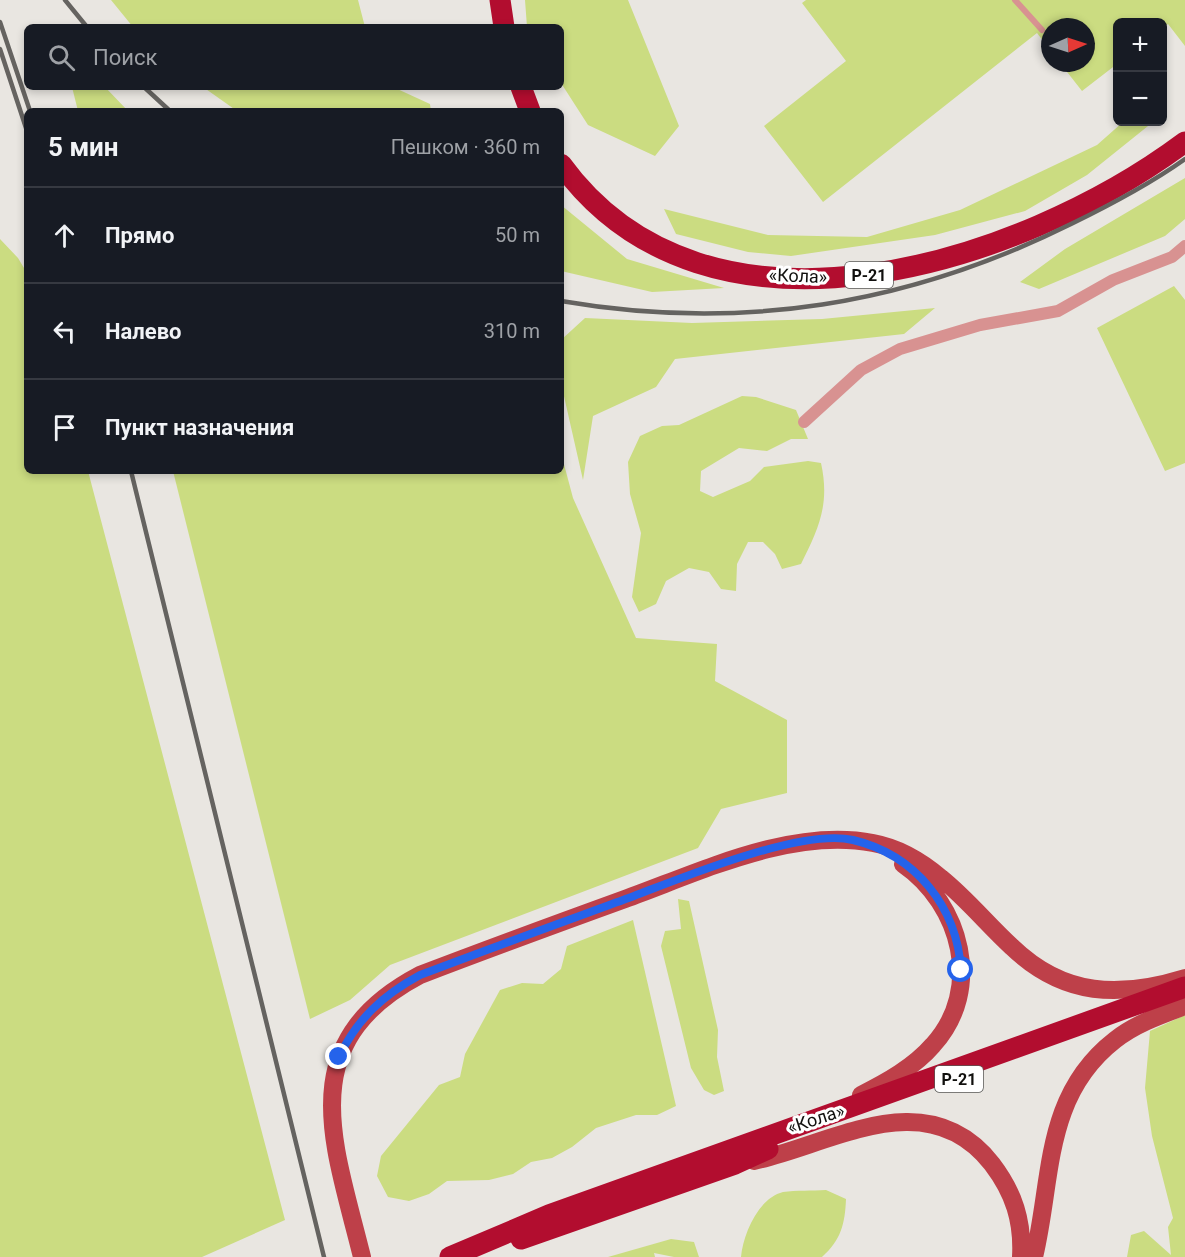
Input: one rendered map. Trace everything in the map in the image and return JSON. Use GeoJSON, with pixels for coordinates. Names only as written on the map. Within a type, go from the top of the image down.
{"type":"FeatureCollection","features":[{"type":"Feature","properties":{"kind":"highway"},"geometry":{"type":"LineString","coordinates":[[500,0],[504,24]]}},
{"type":"Feature","properties":{"kind":"highway"},"geometry":{"type":"LineString","coordinates":[[522,90],[529,108]]}},
{"type":"Feature","properties":{"kind":"highway","name":"«Кола»"},"geometry":{"type":"LineString","coordinates":[[564,167],[609,217],[645,242],[677,258],[748,274],[832,278],[932,264],[1006,238],[1090,199],[1139,172],[1185,142]]}},
{"type":"Feature","properties":{"kind":"highway","name":"«Кола»"},"geometry":{"type":"LineString","coordinates":[[450,1257],[549,1215],[1185,987]]}},
{"type":"Feature","properties":{"kind":"highway","name":"«Кола»"},"geometry":{"type":"LineString","coordinates":[[460,1257],[554,1229],[1185,997]]}},
{"type":"Feature","properties":{"kind":"main road"},"geometry":{"type":"LineString","coordinates":[[362,1257],[334,1138],[331,1103],[333,1078],[339,1057],[359,1022],[387,995],[420,975],[757,852],[821,839],[853,840],[892,847],[920,862],[950,885],[1013,948],[1056,978],[1079,987],[1102,991],[1124,990],[1185,978]]}},
{"type":"Feature","properties":{"kind":"main road"},"geometry":{"type":"LineString","coordinates":[[812,1119],[828,1108],[881,1085],[921,1058],[946,1028],[960,989],[960,947],[955,928],[932,889],[918,874],[900,862],[853,840]]}},
{"type":"Feature","properties":{"kind":"main road"},"geometry":{"type":"LineString","coordinates":[[1034,1257],[1055,1132],[1072,1088],[1085,1069],[1115,1039],[1134,1028],[1185,1006]]}},
{"type":"Feature","properties":{"kind":"main road"},"geometry":{"type":"LineString","coordinates":[[735,1164],[757,1160],[865,1126],[895,1122],[931,1125],[968,1141],[985,1156],[1000,1175],[1012,1194],[1019,1217],[1021,1257]]}},
{"type":"Feature","properties":{"kind":"street"},"geometry":{"type":"LineString","coordinates":[[804,422],[861,370],[900,349],[980,325],[1058,311],[1113,280],[1172,256],[1185,246]]}},
{"type":"Feature","properties":{"kind":"lane"},"geometry":{"type":"LineString","coordinates":[[1015,0],[1041,29]]}},
{"type":"Feature","properties":{"kind":"green space"},"geometry":{"type":"Polygon","coordinates":[[[111,0],[358,0],[364,24],[131,24],[111,0]]]}},
{"type":"Feature","properties":{"kind":"green space"},"geometry":{"type":"Polygon","coordinates":[[[525,0],[628,0],[679,126],[655,156],[588,125],[564,88],[564,24],[527,24],[525,0]]]}},
{"type":"Feature","properties":{"kind":"green space"},"geometry":{"type":"Polygon","coordinates":[[[806,0],[1185,0],[1185,46],[1167,25],[1167,18],[1113,18],[1113,67],[1082,91],[1067,72],[1095,72],[1095,18],[1041,18],[1041,38],[1037,33],[823,202],[764,126],[846,61],[802,3],[806,0]]]}},
{"type":"Feature","properties":{"kind":"green space"},"geometry":{"type":"Polygon","coordinates":[[[73,90],[108,90],[125,108],[77,108],[73,90]]]}},
{"type":"Feature","properties":{"kind":"green space"},"geometry":{"type":"Polygon","coordinates":[[[207,90],[400,90],[430,104],[431,108],[233,108],[207,90]]]}},
{"type":"Feature","properties":{"kind":"green space"},"geometry":{"type":"Polygon","coordinates":[[[1118,126],[1148,126],[1087,175],[1025,211],[935,235],[791,256],[748,252],[676,234],[664,209],[768,235],[867,237],[960,210],[1097,145],[1118,126]]]}},
{"type":"Feature","properties":{"kind":"green space"},"geometry":{"type":"Polygon","coordinates":[[[1185,178],[1185,219],[1165,236],[1039,289],[1020,282],[1065,249],[1185,178]]]}},
{"type":"Feature","properties":{"kind":"green space"},"geometry":{"type":"Polygon","coordinates":[[[564,207],[627,259],[724,288],[652,292],[564,272],[564,207]]]}},
{"type":"Feature","properties":{"kind":"green space"},"geometry":{"type":"Polygon","coordinates":[[[0,239],[24,268],[24,474],[89,474],[285,1220],[202,1257],[0,1257],[0,239]]]}},
{"type":"Feature","properties":{"kind":"green space"},"geometry":{"type":"Polygon","coordinates":[[[1174,286],[1185,300],[1185,463],[1165,471],[1097,328],[1174,286]]]}},
{"type":"Feature","properties":{"kind":"green space"},"geometry":{"type":"Polygon","coordinates":[[[935,308],[904,334],[675,359],[656,387],[593,416],[583,480],[564,396],[564,337],[585,318],[692,323],[822,319],[935,308]]]}},
{"type":"Feature","properties":{"kind":"green space"},"geometry":{"type":"Polygon","coordinates":[[[742,396],[756,397],[796,410],[808,439],[791,439],[767,451],[739,448],[701,471],[700,491],[713,497],[750,481],[764,467],[808,461],[821,463],[824,491],[821,515],[801,564],[782,569],[775,554],[763,542],[748,542],[737,564],[736,591],[721,589],[709,572],[689,568],[666,581],[656,604],[639,612],[632,597],[641,533],[630,494],[628,462],[640,436],[662,426],[679,425],[742,396]]]}},
{"type":"Feature","properties":{"kind":"green space"},"geometry":{"type":"Polygon","coordinates":[[[564,464],[573,498],[636,638],[717,644],[715,681],[787,720],[787,793],[721,809],[698,848],[390,965],[350,1000],[310,1019],[174,474],[564,474],[564,464]]]}},
{"type":"Feature","properties":{"kind":"green space"},"geometry":{"type":"Polygon","coordinates":[[[678,899],[689,901],[718,1030],[717,1057],[724,1091],[714,1095],[704,1090],[691,1068],[661,946],[665,931],[681,929],[678,899]]]}},
{"type":"Feature","properties":{"kind":"green space"},"geometry":{"type":"Polygon","coordinates":[[[633,920],[676,1106],[657,1115],[636,1115],[596,1128],[572,1147],[552,1158],[531,1162],[513,1174],[489,1180],[447,1181],[429,1194],[409,1201],[388,1197],[377,1176],[381,1156],[439,1085],[460,1077],[465,1054],[500,990],[522,983],[543,984],[561,969],[567,946],[633,920]]]}},
{"type":"Feature","properties":{"kind":"green space"},"geometry":{"type":"Polygon","coordinates":[[[1185,1015],[1185,1257],[1127,1257],[1131,1235],[1144,1231],[1171,1255],[1168,1227],[1173,1218],[1152,1136],[1145,1088],[1150,1031],[1185,1015]]]}},
{"type":"Feature","properties":{"kind":"green space"},"geometry":{"type":"Polygon","coordinates":[[[826,1190],[846,1199],[841,1231],[834,1244],[822,1257],[741,1257],[753,1218],[766,1202],[783,1192],[826,1190]]]}},
{"type":"Feature","properties":{"kind":"green space"},"geometry":{"type":"Polygon","coordinates":[[[671,1239],[694,1242],[699,1257],[674,1257],[654,1253],[655,1257],[608,1257],[671,1239]]]}},
{"type":"Feature","properties":{"kind":"railway"},"geometry":{"type":"LineString","coordinates":[[65,0],[85,24]]}},
{"type":"Feature","properties":{"kind":"railway"},"geometry":{"type":"LineString","coordinates":[[0,22],[29,108]]}},
{"type":"Feature","properties":{"kind":"railway"},"geometry":{"type":"LineString","coordinates":[[0,49],[24,122]]}},
{"type":"Feature","properties":{"kind":"railway"},"geometry":{"type":"LineString","coordinates":[[147,90],[167,108]]}},
{"type":"Feature","properties":{"kind":"railway"},"geometry":{"type":"LineString","coordinates":[[564,301],[628,310],[694,313],[758,312],[822,304],[885,292],[948,275],[1010,252],[1115,202],[1185,159]]}},
{"type":"Feature","properties":{"kind":"railway"},"geometry":{"type":"LineString","coordinates":[[132,474],[324,1257]]}},
{"type":"Feature","properties":{"kind":"route"},"geometry":{"type":"LineString","coordinates":[[339,1057],[348,1038],[372,1008],[387,995],[420,975],[757,852],[821,839],[853,840],[884,853],[918,874],[932,889],[955,928],[960,947],[961,970]]}}]}
